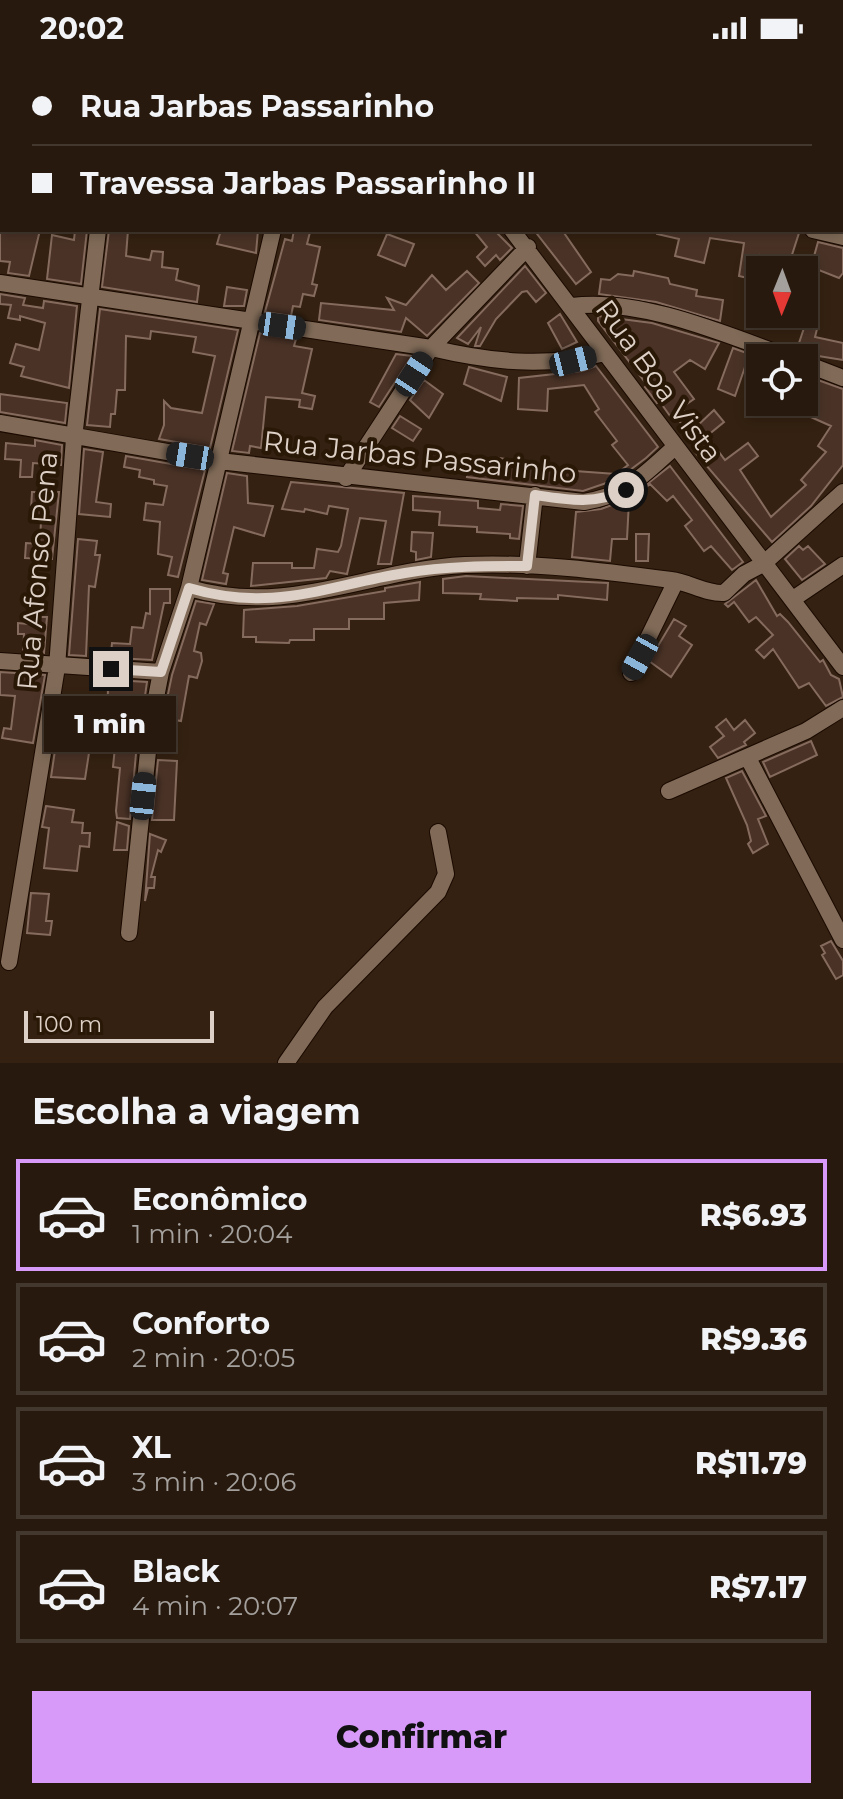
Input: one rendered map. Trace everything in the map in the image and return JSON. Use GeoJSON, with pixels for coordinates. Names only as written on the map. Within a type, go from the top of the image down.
{"type":"FeatureCollection","features":[{"type":"Feature","properties":{"kind":"street","name":"Rua Afonso Pena"},"geometry":{"type":"LineString","coordinates":[[9,962],[57,667],[74,438],[98,232]]}},
{"type":"Feature","properties":{"kind":"street"},"geometry":{"type":"LineString","coordinates":[[129,933],[151,723],[161,672],[189,588],[273,232]]}},
{"type":"Feature","properties":{"kind":"street","name":"Rua Boa Vista"},"geometry":{"type":"LineString","coordinates":[[514,232],[843,667]]}},
{"type":"Feature","properties":{"kind":"street"},"geometry":{"type":"LineString","coordinates":[[822,232],[843,237]]}},
{"type":"Feature","properties":{"kind":"street"},"geometry":{"type":"LineString","coordinates":[[346,478],[431,348],[528,247]]}},
{"type":"Feature","properties":{"kind":"street"},"geometry":{"type":"LineString","coordinates":[[0,283],[431,348],[485,360],[530,364],[573,361],[605,353]]}},
{"type":"Feature","properties":{"kind":"street"},"geometry":{"type":"LineString","coordinates":[[572,306],[608,305],[632,309],[753,344]]}},
{"type":"Feature","properties":{"kind":"street"},"geometry":{"type":"LineString","coordinates":[[818,368],[843,378]]}},
{"type":"Feature","properties":{"kind":"street","name":"Rua Jarbas Passarinho"},"geometry":{"type":"LineString","coordinates":[[0,423],[219,461],[346,478],[584,502],[611,497],[626,490],[675,447]]}},
{"type":"Feature","properties":{"kind":"street"},"geometry":{"type":"LineString","coordinates":[[189,588],[222,597],[287,597],[449,567],[527,566],[676,581],[724,593],[744,574],[763,564],[843,492]]}},
{"type":"Feature","properties":{"kind":"street"},"geometry":{"type":"LineString","coordinates":[[527,566],[535,495]]}},
{"type":"Feature","properties":{"kind":"street"},"geometry":{"type":"LineString","coordinates":[[793,599],[843,565]]}},
{"type":"Feature","properties":{"kind":"street"},"geometry":{"type":"LineString","coordinates":[[631,673],[676,581]]}},
{"type":"Feature","properties":{"kind":"street"},"geometry":{"type":"LineString","coordinates":[[0,661],[161,672]]}},
{"type":"Feature","properties":{"kind":"street"},"geometry":{"type":"LineString","coordinates":[[669,791],[806,731],[843,708]]}},
{"type":"Feature","properties":{"kind":"street"},"geometry":{"type":"LineString","coordinates":[[748,758],[843,940]]}},
{"type":"Feature","properties":{"kind":"street"},"geometry":{"type":"LineString","coordinates":[[286,1063],[325,1007],[438,892],[446,874],[438,832]]}},
{"type":"Feature","properties":{"kind":"building"},"geometry":{"type":"Polygon","coordinates":[[[0,232],[40,232],[29,276],[8,273],[10,262],[0,261],[0,232]]]}},
{"type":"Feature","properties":{"kind":"building"},"geometry":{"type":"Polygon","coordinates":[[[75,232],[87,232],[81,284],[47,279],[52,235],[74,240],[75,232]]]}},
{"type":"Feature","properties":{"kind":"building"},"geometry":{"type":"Polygon","coordinates":[[[109,232],[128,232],[126,256],[150,260],[152,251],[163,252],[162,267],[178,269],[176,280],[199,286],[197,302],[102,287],[109,232]]]}},
{"type":"Feature","properties":{"kind":"building"},"geometry":{"type":"Polygon","coordinates":[[[220,232],[258,232],[256,253],[217,244],[220,232]]]}},
{"type":"Feature","properties":{"kind":"building"},"geometry":{"type":"Polygon","coordinates":[[[294,232],[310,232],[307,244],[320,247],[312,284],[317,285],[314,296],[303,294],[300,307],[293,306],[291,316],[265,312],[285,239],[292,241],[294,232]]]}},
{"type":"Feature","properties":{"kind":"building"},"geometry":{"type":"Polygon","coordinates":[[[475,232],[496,232],[512,248],[500,260],[496,255],[485,266],[477,257],[487,247],[475,232]]]}},
{"type":"Feature","properties":{"kind":"building"},"geometry":{"type":"Polygon","coordinates":[[[536,232],[563,232],[591,272],[576,284],[536,232]]]}},
{"type":"Feature","properties":{"kind":"building"},"geometry":{"type":"Polygon","coordinates":[[[657,232],[799,233],[792,256],[746,256],[746,278],[739,276],[744,243],[710,238],[704,263],[675,256],[679,239],[657,232]]]}},
{"type":"Feature","properties":{"kind":"building"},"geometry":{"type":"Polygon","coordinates":[[[387,234],[414,244],[405,266],[378,255],[387,234]]]}},
{"type":"Feature","properties":{"kind":"building"},"geometry":{"type":"Polygon","coordinates":[[[818,242],[843,248],[843,273],[839,278],[818,270],[818,256],[814,256],[818,242]]]}},
{"type":"Feature","properties":{"kind":"building"},"geometry":{"type":"Polygon","coordinates":[[[525,266],[546,293],[536,302],[527,291],[522,292],[496,319],[480,346],[475,346],[481,327],[468,344],[457,338],[525,266]]]}},
{"type":"Feature","properties":{"kind":"building"},"geometry":{"type":"Polygon","coordinates":[[[467,271],[479,283],[427,336],[406,318],[401,332],[319,320],[321,303],[394,310],[387,298],[406,305],[432,275],[446,290],[467,271]]]}},
{"type":"Feature","properties":{"kind":"building"},"geometry":{"type":"Polygon","coordinates":[[[634,271],[668,278],[670,284],[697,290],[696,296],[723,300],[720,321],[656,302],[599,294],[601,279],[610,280],[618,274],[633,276],[634,271]]]}},
{"type":"Feature","properties":{"kind":"building"},"geometry":{"type":"Polygon","coordinates":[[[227,287],[247,290],[244,306],[224,306],[227,287]]]}},
{"type":"Feature","properties":{"kind":"building"},"geometry":{"type":"Polygon","coordinates":[[[0,294],[25,298],[23,305],[43,308],[44,301],[77,306],[69,388],[21,376],[24,367],[10,363],[16,344],[39,350],[45,323],[20,316],[20,320],[8,318],[11,305],[0,304],[0,294]]]}},
{"type":"Feature","properties":{"kind":"building"},"geometry":{"type":"Polygon","coordinates":[[[100,309],[238,330],[210,448],[159,439],[164,425],[164,401],[171,408],[202,413],[215,356],[193,352],[196,337],[151,331],[150,339],[126,336],[125,390],[117,390],[115,414],[111,414],[110,427],[87,425],[100,309]]]}},
{"type":"Feature","properties":{"kind":"building"},"geometry":{"type":"Polygon","coordinates":[[[560,314],[577,342],[562,349],[548,323],[560,314]]]}},
{"type":"Feature","properties":{"kind":"building"},"geometry":{"type":"Polygon","coordinates":[[[598,316],[652,323],[719,343],[705,369],[690,360],[674,372],[694,399],[681,408],[697,426],[714,410],[724,422],[707,436],[725,460],[748,443],[758,456],[740,470],[771,517],[806,485],[801,480],[826,452],[818,446],[831,426],[808,416],[818,416],[818,380],[843,389],[843,465],[811,506],[772,542],[693,450],[697,447],[686,434],[689,432],[673,414],[670,416],[660,402],[657,403],[598,321],[598,316]]]}},
{"type":"Feature","properties":{"kind":"building"},"geometry":{"type":"Polygon","coordinates":[[[804,328],[817,329],[815,337],[843,343],[843,360],[818,356],[818,344],[799,344],[804,328]]]}},
{"type":"Feature","properties":{"kind":"building"},"geometry":{"type":"Polygon","coordinates":[[[260,333],[296,339],[294,346],[312,349],[302,393],[315,396],[312,409],[299,407],[300,400],[266,397],[261,448],[250,446],[249,453],[232,451],[260,333]]]}},
{"type":"Feature","properties":{"kind":"building"},"geometry":{"type":"Polygon","coordinates":[[[733,348],[746,353],[746,367],[735,396],[718,389],[733,348]]]}},
{"type":"Feature","properties":{"kind":"building"},"geometry":{"type":"Polygon","coordinates":[[[396,354],[412,356],[379,407],[370,402],[396,354]]]}},
{"type":"Feature","properties":{"kind":"building"},"geometry":{"type":"Polygon","coordinates":[[[596,366],[658,447],[646,458],[618,479],[583,491],[467,477],[468,463],[499,462],[499,458],[535,464],[534,468],[616,474],[628,465],[612,445],[617,441],[595,412],[599,409],[584,385],[548,389],[547,411],[518,409],[519,378],[582,371],[596,366]]]}},
{"type":"Feature","properties":{"kind":"building"},"geometry":{"type":"Polygon","coordinates":[[[469,367],[507,377],[501,401],[464,384],[469,367]]]}},
{"type":"Feature","properties":{"kind":"building"},"geometry":{"type":"Polygon","coordinates":[[[424,380],[443,394],[429,418],[410,400],[424,380]]]}},
{"type":"Feature","properties":{"kind":"building"},"geometry":{"type":"Polygon","coordinates":[[[0,394],[67,403],[65,423],[0,412],[0,394]]]}},
{"type":"Feature","properties":{"kind":"building"},"geometry":{"type":"Polygon","coordinates":[[[400,416],[421,429],[413,441],[392,428],[400,416]]]}},
{"type":"Feature","properties":{"kind":"building"},"geometry":{"type":"Polygon","coordinates":[[[35,440],[62,445],[61,465],[33,463],[32,477],[20,477],[21,460],[5,459],[6,443],[35,446],[35,440]]]}},
{"type":"Feature","properties":{"kind":"building"},"geometry":{"type":"Polygon","coordinates":[[[84,449],[103,452],[96,502],[111,504],[110,517],[79,514],[84,449]]]}},
{"type":"Feature","properties":{"kind":"building"},"geometry":{"type":"Polygon","coordinates":[[[126,456],[205,470],[178,577],[168,575],[172,557],[158,554],[160,522],[144,520],[146,503],[163,505],[167,486],[139,477],[140,470],[124,467],[126,456]]]}},
{"type":"Feature","properties":{"kind":"building"},"geometry":{"type":"Polygon","coordinates":[[[670,466],[743,562],[732,570],[711,546],[704,551],[685,526],[692,520],[673,496],[667,501],[650,484],[629,501],[627,539],[612,539],[610,561],[572,557],[576,512],[601,509],[628,499],[670,466]]]}},
{"type":"Feature","properties":{"kind":"building"},"geometry":{"type":"Polygon","coordinates":[[[227,473],[247,476],[248,503],[273,506],[264,536],[234,527],[223,573],[228,574],[226,584],[202,580],[227,473]]]}},
{"type":"Feature","properties":{"kind":"building"},"geometry":{"type":"Polygon","coordinates":[[[291,482],[404,493],[391,564],[378,564],[386,521],[360,518],[347,574],[330,571],[326,578],[251,586],[253,563],[292,563],[292,568],[314,568],[317,549],[338,552],[341,546],[348,509],[329,506],[327,514],[305,509],[304,512],[282,509],[291,482]]]}},
{"type":"Feature","properties":{"kind":"building"},"geometry":{"type":"Polygon","coordinates":[[[32,492],[59,492],[52,559],[25,558],[26,543],[40,544],[41,520],[35,519],[35,510],[31,510],[32,492]]]}},
{"type":"Feature","properties":{"kind":"building"},"geometry":{"type":"Polygon","coordinates":[[[413,496],[478,501],[478,508],[500,510],[501,504],[523,506],[519,539],[510,538],[510,534],[477,532],[477,527],[439,525],[440,512],[413,510],[413,496]]]}},
{"type":"Feature","properties":{"kind":"building"},"geometry":{"type":"Polygon","coordinates":[[[412,532],[433,533],[431,557],[416,560],[416,552],[411,551],[412,532]]]}},
{"type":"Feature","properties":{"kind":"building"},"geometry":{"type":"Polygon","coordinates":[[[636,534],[649,534],[648,561],[636,561],[636,534]]]}},
{"type":"Feature","properties":{"kind":"building"},"geometry":{"type":"Polygon","coordinates":[[[78,539],[97,541],[95,555],[100,555],[95,587],[89,586],[86,656],[69,655],[78,539]]]}},
{"type":"Feature","properties":{"kind":"building"},"geometry":{"type":"Polygon","coordinates":[[[799,546],[803,550],[808,546],[825,564],[802,580],[785,559],[799,546]]]}},
{"type":"Feature","properties":{"kind":"building"},"geometry":{"type":"Polygon","coordinates":[[[466,576],[608,583],[607,600],[558,595],[558,599],[517,598],[517,601],[480,599],[481,594],[443,593],[443,579],[466,576]]]}},
{"type":"Feature","properties":{"kind":"building"},"geometry":{"type":"Polygon","coordinates":[[[756,580],[777,616],[780,614],[788,622],[820,662],[823,660],[831,675],[839,679],[843,697],[826,706],[809,683],[799,688],[773,649],[764,658],[756,650],[773,635],[756,617],[749,622],[734,602],[728,607],[725,604],[756,580]]]}},
{"type":"Feature","properties":{"kind":"building"},"geometry":{"type":"Polygon","coordinates":[[[420,582],[419,600],[384,603],[384,619],[349,619],[349,629],[314,629],[314,640],[256,642],[256,637],[243,637],[244,610],[297,606],[420,582]]]}},
{"type":"Feature","properties":{"kind":"building"},"geometry":{"type":"Polygon","coordinates":[[[150,589],[170,589],[170,603],[164,603],[152,660],[98,657],[99,653],[111,654],[112,643],[130,644],[132,627],[143,628],[146,613],[150,614],[150,589]]]}},
{"type":"Feature","properties":{"kind":"building"},"geometry":{"type":"Polygon","coordinates":[[[196,601],[214,604],[206,625],[200,623],[194,651],[201,653],[202,661],[197,678],[189,676],[181,721],[163,718],[172,675],[196,601]]]}},
{"type":"Feature","properties":{"kind":"building"},"geometry":{"type":"Polygon","coordinates":[[[35,617],[47,617],[44,653],[23,652],[24,634],[18,634],[18,623],[28,624],[35,617]]]}},
{"type":"Feature","properties":{"kind":"building"},"geometry":{"type":"Polygon","coordinates":[[[674,619],[686,626],[679,636],[692,645],[671,677],[649,661],[674,619]]]}},
{"type":"Feature","properties":{"kind":"building"},"geometry":{"type":"Polygon","coordinates":[[[0,672],[45,675],[33,743],[2,738],[4,728],[11,729],[15,696],[0,695],[0,672]]]}},
{"type":"Feature","properties":{"kind":"building"},"geometry":{"type":"Polygon","coordinates":[[[98,679],[147,682],[145,696],[131,695],[131,700],[119,700],[120,716],[107,716],[108,689],[98,689],[98,679]]]}},
{"type":"Feature","properties":{"kind":"building"},"geometry":{"type":"Polygon","coordinates":[[[726,719],[734,730],[745,720],[755,733],[744,742],[746,745],[718,758],[710,747],[724,736],[716,727],[726,719]]]}},
{"type":"Feature","properties":{"kind":"building"},"geometry":{"type":"Polygon","coordinates":[[[121,721],[139,721],[130,819],[117,818],[116,811],[120,768],[113,767],[115,747],[120,748],[121,721]]]}},
{"type":"Feature","properties":{"kind":"building"},"geometry":{"type":"Polygon","coordinates":[[[57,737],[91,740],[85,779],[51,777],[57,737]]]}},
{"type":"Feature","properties":{"kind":"building"},"geometry":{"type":"Polygon","coordinates":[[[811,741],[817,755],[770,777],[763,762],[811,741]]]}},
{"type":"Feature","properties":{"kind":"building"},"geometry":{"type":"Polygon","coordinates":[[[158,760],[177,761],[174,820],[152,820],[158,760]]]}},
{"type":"Feature","properties":{"kind":"building"},"geometry":{"type":"Polygon","coordinates":[[[742,771],[766,816],[758,819],[768,844],[753,853],[748,844],[751,841],[747,825],[726,778],[742,771]]]}},
{"type":"Feature","properties":{"kind":"building"},"geometry":{"type":"Polygon","coordinates":[[[46,806],[74,810],[72,822],[83,823],[82,833],[90,833],[89,847],[80,846],[77,871],[44,868],[49,828],[42,827],[46,806]]]}},
{"type":"Feature","properties":{"kind":"building"},"geometry":{"type":"Polygon","coordinates":[[[117,822],[129,826],[127,850],[114,850],[117,822]]]}},
{"type":"Feature","properties":{"kind":"building"},"geometry":{"type":"Polygon","coordinates":[[[150,834],[166,840],[161,852],[158,850],[151,877],[155,877],[154,888],[148,888],[145,901],[150,834]]]}},
{"type":"Feature","properties":{"kind":"building"},"geometry":{"type":"Polygon","coordinates":[[[31,893],[49,894],[46,921],[52,921],[50,935],[27,933],[31,893]]]}},
{"type":"Feature","properties":{"kind":"building"},"geometry":{"type":"Polygon","coordinates":[[[831,941],[843,961],[843,975],[836,979],[822,955],[825,953],[821,946],[831,941]]]}},
{"type":"Feature","properties":{"kind":"route"},"geometry":{"type":"LineString","coordinates":[[111,669],[161,672],[189,588],[222,597],[287,597],[313,595],[402,573],[464,565],[527,566],[535,495],[584,502],[611,497],[626,490]]}}]}
